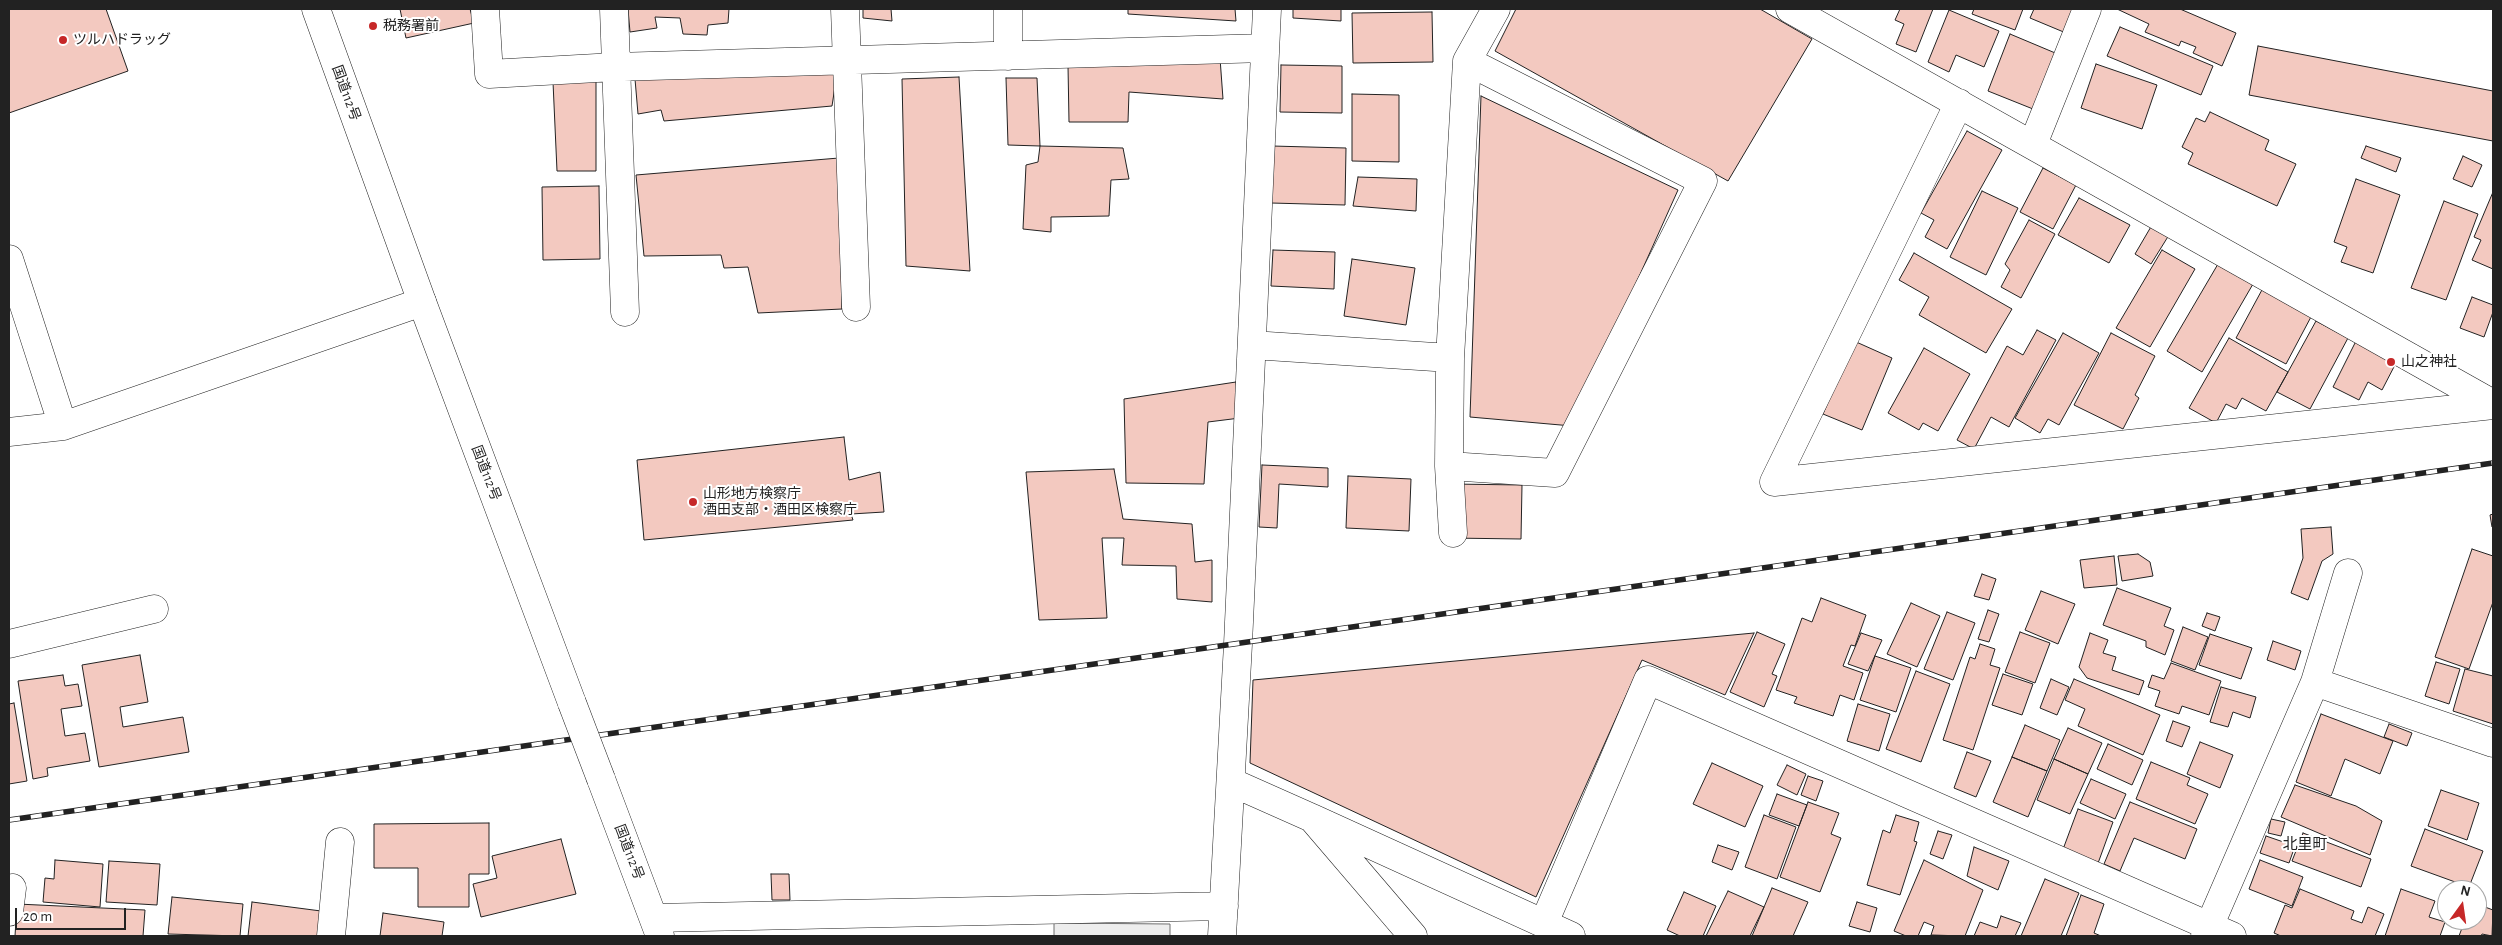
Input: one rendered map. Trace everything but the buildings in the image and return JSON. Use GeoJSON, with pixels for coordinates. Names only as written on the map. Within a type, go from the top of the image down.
{"type":"FeatureCollection","features":[{"type":"Feature","properties":{"kind":"main road","name":"国道112号"},"geometry":{"type":"LineString","coordinates":[[316,9],[422,302],[657,927]]}},
{"type":"Feature","properties":{"kind":"main road"},"geometry":{"type":"LineString","coordinates":[[485,9],[489,74],[615,66],[1265,48]]}},
{"type":"Feature","properties":{"kind":"main road"},"geometry":{"type":"LineString","coordinates":[[614,9],[626,312]]}},
{"type":"Feature","properties":{"kind":"main road"},"geometry":{"type":"LineString","coordinates":[[845,9],[856,307]]}},
{"type":"Feature","properties":{"kind":"main road"},"geometry":{"type":"LineString","coordinates":[[1008,9],[1008,56]]}},
{"type":"Feature","properties":{"kind":"main road"},"geometry":{"type":"LineString","coordinates":[[1222,936],[1231,782],[1267,9]]}},
{"type":"Feature","properties":{"kind":"main road"},"geometry":{"type":"LineString","coordinates":[[1453,533],[1449,466],[1450,358],[1467,61],[1496,9]]}},
{"type":"Feature","properties":{"kind":"main road"},"geometry":{"type":"LineString","coordinates":[[1790,9],[2493,404]]}},
{"type":"Feature","properties":{"kind":"main road"},"geometry":{"type":"LineString","coordinates":[[2033,144],[2087,9]]}},
{"type":"Feature","properties":{"kind":"main road"},"geometry":{"type":"LineString","coordinates":[[1449,466],[1555,473],[1703,180],[1467,61]]}},
{"type":"Feature","properties":{"kind":"main road"},"geometry":{"type":"LineString","coordinates":[[1959,103],[1774,482],[2493,404]]}},
{"type":"Feature","properties":{"kind":"main road"},"geometry":{"type":"LineString","coordinates":[[9,259],[63,426]]}},
{"type":"Feature","properties":{"kind":"main road"},"geometry":{"type":"LineString","coordinates":[[9,432],[63,426],[422,302]]}},
{"type":"Feature","properties":{"kind":"main road"},"geometry":{"type":"LineString","coordinates":[[1252,345],[1450,358]]}},
{"type":"Feature","properties":{"kind":"main road"},"geometry":{"type":"LineString","coordinates":[[1544,923],[1648,680],[2215,933],[2314,682],[2348,573]]}},
{"type":"Feature","properties":{"kind":"main road"},"geometry":{"type":"LineString","coordinates":[[9,644],[154,609]]}},
{"type":"Feature","properties":{"kind":"main road"},"geometry":{"type":"LineString","coordinates":[[2314,682],[2493,743]]}},
{"type":"Feature","properties":{"kind":"main road"},"geometry":{"type":"LineString","coordinates":[[1231,782],[1571,936]]}},
{"type":"Feature","properties":{"kind":"main road"},"geometry":{"type":"LineString","coordinates":[[1312,818],[1413,936]]}},
{"type":"Feature","properties":{"kind":"main road"},"geometry":{"type":"LineString","coordinates":[[331,936],[340,842]]}},
{"type":"Feature","properties":{"kind":"main road"},"geometry":{"type":"LineString","coordinates":[[657,927],[1224,906]]}},
{"type":"Feature","properties":{"kind":"shaded area"},"geometry":{"type":"Polygon","coordinates":[[[1054,923],[1170,924],[1170,936],[1054,936],[1054,923]]]}},
{"type":"Feature","properties":{"kind":"railway"},"geometry":{"type":"LineString","coordinates":[[9,820],[2493,463]]}},
{"type":"Feature","properties":{"kind":"place","name":"税務署前"},"geometry":{"type":"Point","coordinates":[373,26]}},
{"type":"Feature","properties":{"kind":"place","name":"ツルハドラッグ"},"geometry":{"type":"Point","coordinates":[63,40]}},
{"type":"Feature","properties":{"kind":"place","name":"山之神社"},"geometry":{"type":"Point","coordinates":[2391,362]}},
{"type":"Feature","properties":{"kind":"place","name":"山形地方検察庁 酒田支部・酒田区検察庁"},"geometry":{"type":"Point","coordinates":[693,502]}},
{"type":"Feature","properties":{"kind":"district","name":"北里町"},"geometry":{"type":"Point","coordinates":[2305,844]}}]}
